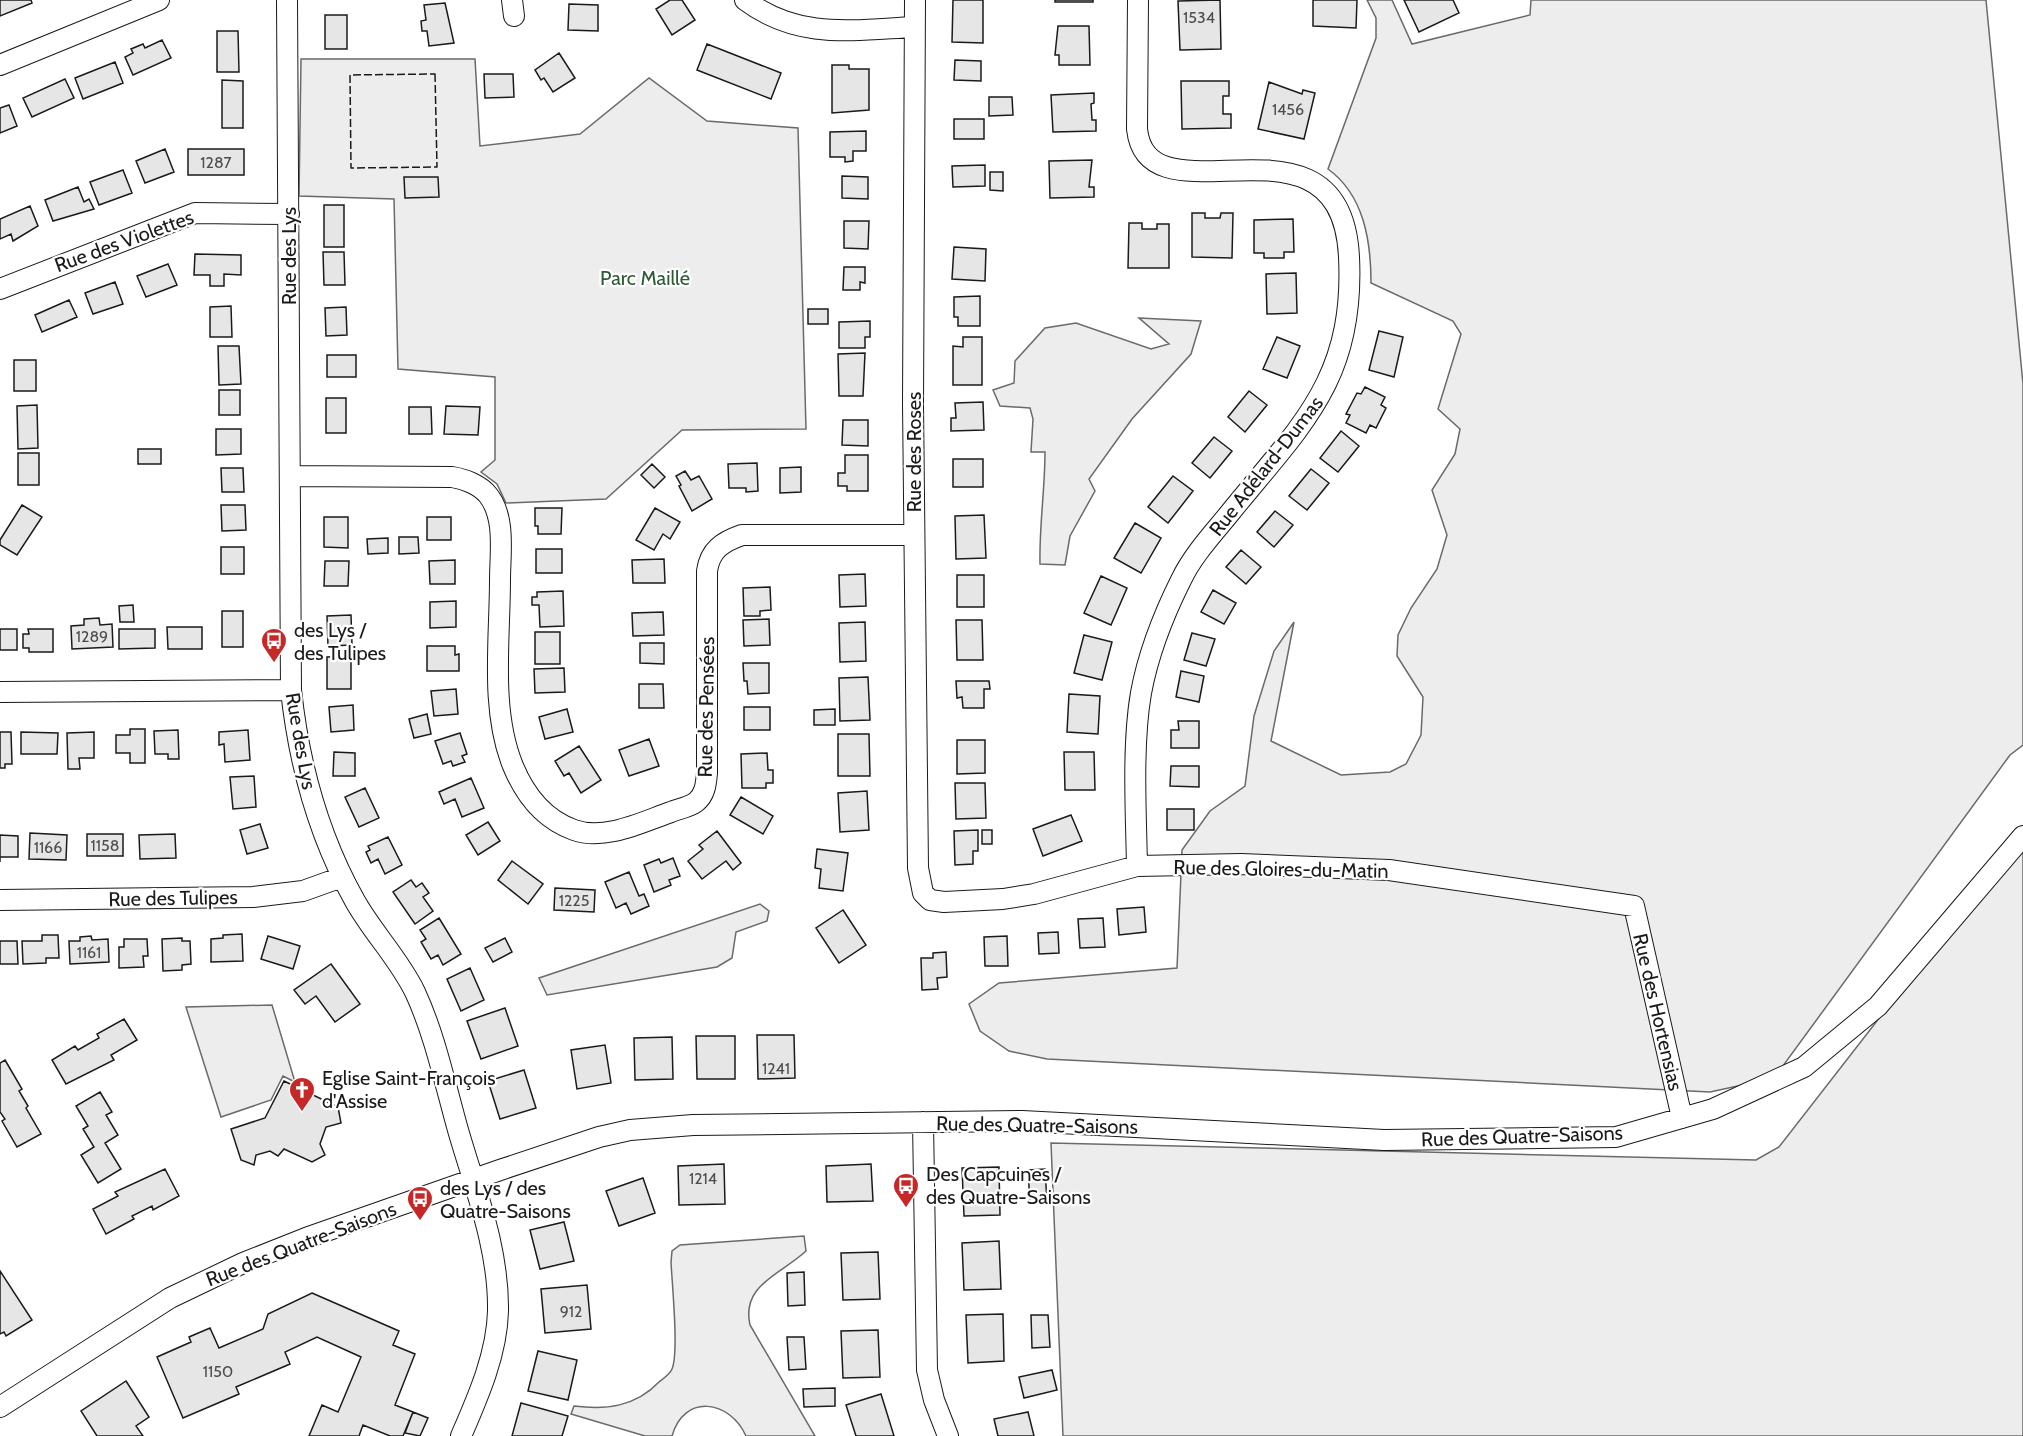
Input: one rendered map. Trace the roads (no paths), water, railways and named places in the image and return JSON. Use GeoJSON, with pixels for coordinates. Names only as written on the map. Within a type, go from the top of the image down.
{"type":"FeatureCollection","features":[{"type":"Feature","properties":{"kind":"street"},"geometry":{"type":"LineString","coordinates":[[0,64],[159,0]]}},
{"type":"Feature","properties":{"kind":"street","name":"Rue des Lys"},"geometry":{"type":"LineString","coordinates":[[287,0],[291,690],[300,754],[311,801],[342,877],[356,903],[414,991],[473,1180],[495,1260],[498,1312],[490,1358],[461,1436]]}},
{"type":"Feature","properties":{"kind":"street"},"geometry":{"type":"LineString","coordinates":[[745,0],[781,22],[807,29],[914,27]]}},
{"type":"Feature","properties":{"kind":"street","name":"Rue des Roses"},"geometry":{"type":"LineString","coordinates":[[915,0],[914,535],[918,868],[919,882],[930,900]]}},
{"type":"Feature","properties":{"kind":"street","name":"Rue Adélard-Dumas"},"geometry":{"type":"LineString","coordinates":[[1137,866],[1138,718],[1141,693],[1152,654],[1170,605],[1191,562],[1302,423],[1325,389],[1343,344],[1350,285],[1349,253],[1339,212],[1331,198],[1317,184],[1279,170],[1180,171],[1162,168],[1145,155],[1139,144],[1137,129],[1138,0]]}},
{"type":"Feature","properties":{"kind":"street","name":"Rue des Violettes"},"geometry":{"type":"LineString","coordinates":[[0,289],[195,213],[289,214]]}},
{"type":"Feature","properties":{"kind":"street","name":"Rue des Pensées"},"geometry":{"type":"LineString","coordinates":[[290,477],[452,477],[464,479],[489,496],[500,531],[501,711],[512,762],[521,785],[545,814],[577,831],[591,833],[629,827],[695,803],[703,794],[707,773],[707,572],[709,560],[715,549],[728,540],[742,535],[914,535]]}},
{"type":"Feature","properties":{"kind":"street"},"geometry":{"type":"LineString","coordinates":[[0,692],[291,690]]}},
{"type":"Feature","properties":{"kind":"street","name":"Rue des Quatre-Saisons"},"geometry":{"type":"LineString","coordinates":[[0,1407],[136,1319],[204,1280],[306,1238],[599,1137],[658,1127],[1022,1121],[1384,1140],[1616,1137],[1713,1109],[1804,1067],[1878,1006],[2023,836]]}},
{"type":"Feature","properties":{"kind":"street","name":"Rue des Gloires-du-Matin"},"geometry":{"type":"LineString","coordinates":[[930,900],[1003,899],[1034,894],[1137,866],[1241,864],[1389,870],[1634,906]]}},
{"type":"Feature","properties":{"kind":"street","name":"Rue des Tulipes"},"geometry":{"type":"LineString","coordinates":[[0,900],[253,897],[303,891],[342,877]]}},
{"type":"Feature","properties":{"kind":"street","name":"Rue des Hortensias"},"geometry":{"type":"LineString","coordinates":[[1634,906],[1682,1118]]}},
{"type":"Feature","properties":{"kind":"street"},"geometry":{"type":"LineString","coordinates":[[923,1122],[927,1370],[934,1400],[948,1436]]}},
{"type":"Feature","properties":{"kind":"place","name":"des Lys / des Tulipes"},"geometry":{"type":"Point","coordinates":[274,664]}},
{"type":"Feature","properties":{"kind":"place","name":"Eglise Saint-François d'Assise"},"geometry":{"type":"Point","coordinates":[302,1113]}},
{"type":"Feature","properties":{"kind":"place","name":"Des Capcuines / des Quatre-Saisons"},"geometry":{"type":"Point","coordinates":[906,1209]}},
{"type":"Feature","properties":{"kind":"place","name":"des Lys / des Quatre-Saisons"},"geometry":{"type":"Point","coordinates":[420,1222]}},
{"type":"Feature","properties":{"kind":"park label","name":"Parc Maillé"},"geometry":{"type":"Point","coordinates":[645,278]}}]}
